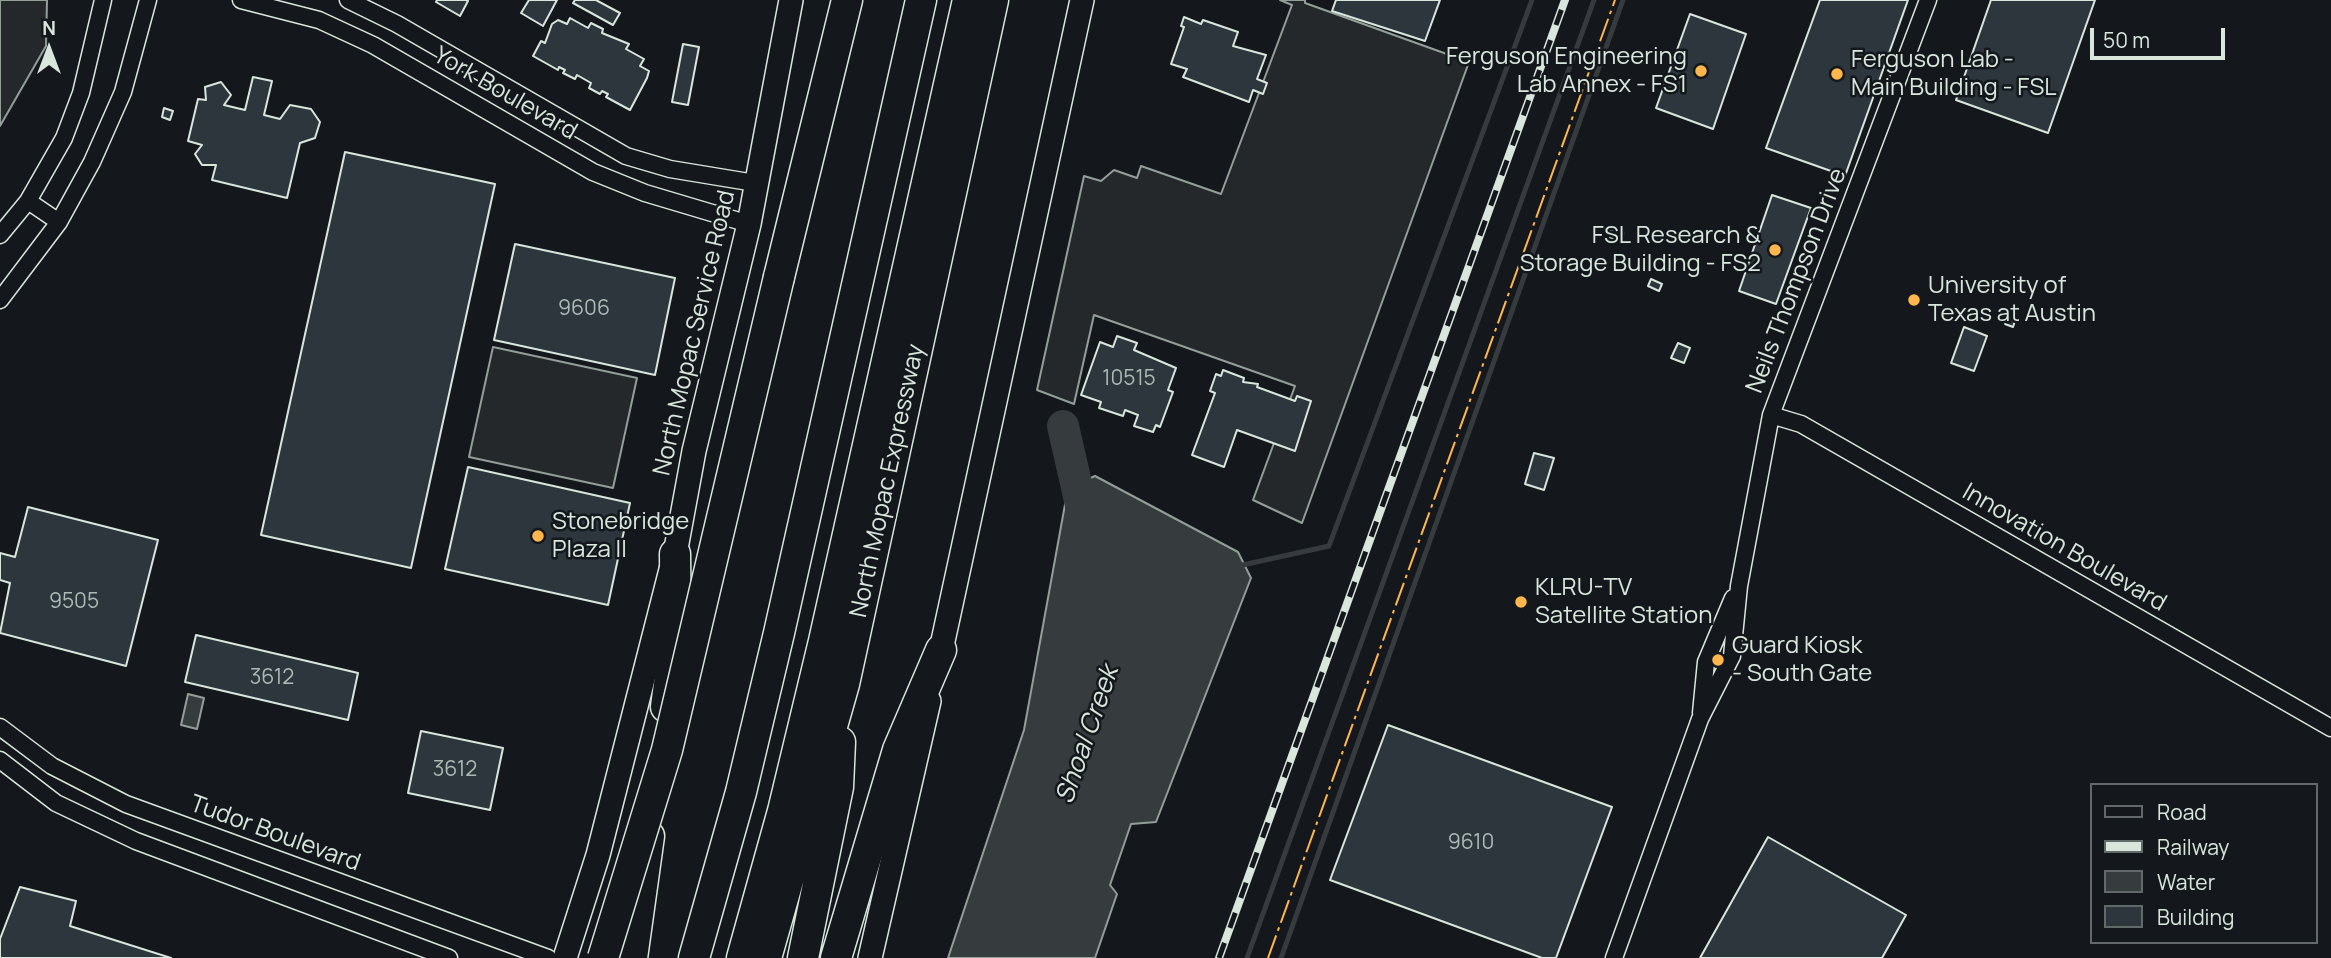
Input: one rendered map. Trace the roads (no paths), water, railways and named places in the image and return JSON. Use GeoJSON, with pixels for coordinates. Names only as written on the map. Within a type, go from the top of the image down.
{"type":"FeatureCollection","features":[{"type":"Feature","properties":{"kind":"highway"},"geometry":{"type":"LineString","coordinates":[[800,182],[828,0]]}},
{"type":"Feature","properties":{"kind":"highway"},"geometry":{"type":"LineString","coordinates":[[603,958],[667,750],[800,182],[847,0]]}},
{"type":"Feature","properties":{"kind":"highway"},"geometry":{"type":"LineString","coordinates":[[676,958],[740,719],[902,0]]}},
{"type":"Feature","properties":{"kind":"highway"},"geometry":{"type":"LineString","coordinates":[[694,958],[741,792],[779,633],[921,0]]}},
{"type":"Feature","properties":{"kind":"highway"},"geometry":{"type":"LineString","coordinates":[[742,958],[783,811],[824,641],[968,0]]}},
{"type":"Feature","properties":{"kind":"highway","name":"North Mopac Expressway"},"geometry":{"type":"LineString","coordinates":[[766,958],[844,684],[993,0]]}},
{"type":"Feature","properties":{"kind":"highway"},"geometry":{"type":"LineString","coordinates":[[632,958],[676,632],[675,554]]}},
{"type":"Feature","properties":{"kind":"highway"},"geometry":{"type":"LineString","coordinates":[[836,958],[898,750],[941,650]]}},
{"type":"Feature","properties":{"kind":"highway"},"geometry":{"type":"LineString","coordinates":[[803,958],[838,787],[844,684]]}},
{"type":"Feature","properties":{"kind":"main road","name":"North Mopac Service Road"},"geometry":{"type":"LineString","coordinates":[[565,958],[601,841],[675,554],[694,451],[749,224],[791,0]]}},
{"type":"Feature","properties":{"kind":"main road"},"geometry":{"type":"LineString","coordinates":[[870,958],[941,650],[1082,0]]}},
{"type":"Feature","properties":{"kind":"street"},"geometry":{"type":"LineString","coordinates":[[0,235],[27,201],[64,138],[81,93],[103,0]]}},
{"type":"Feature","properties":{"kind":"street"},"geometry":{"type":"LineString","coordinates":[[0,300],[59,222],[92,162],[123,92],[148,0]]}},
{"type":"Feature","properties":{"kind":"street","name":"York Boulevard"},"geometry":{"type":"LineString","coordinates":[[241,0],[319,20],[393,55],[593,172],[645,194],[749,224]]}},
{"type":"Feature","properties":{"kind":"street","name":"York Boulevard"},"geometry":{"type":"LineString","coordinates":[[348,0],[626,156],[670,169],[755,183]]}},
{"type":"Feature","properties":{"kind":"street","name":"Neils Thompson Drive"},"geometry":{"type":"LineString","coordinates":[[1614,958],[1700,719],[1732,656],[1739,586],[1771,415],[1928,0]]}},
{"type":"Feature","properties":{"kind":"street"},"geometry":{"type":"LineString","coordinates":[[460,94],[475,69]]}},
{"type":"Feature","properties":{"kind":"street"},"geometry":{"type":"LineString","coordinates":[[27,201],[59,222]]}},
{"type":"Feature","properties":{"kind":"street","name":"Innovation Boulevard"},"geometry":{"type":"LineString","coordinates":[[1771,415],[1809,428],[2331,728]]}},
{"type":"Feature","properties":{"kind":"street","name":"Neils Thompson Drive"},"geometry":{"type":"LineString","coordinates":[[1700,719],[1710,649],[1739,586]]}},
{"type":"Feature","properties":{"kind":"street","name":"Tudor Boulevard"},"geometry":{"type":"LineString","coordinates":[[0,727],[52,766],[96,790],[548,958]]}},
{"type":"Feature","properties":{"kind":"street"},"geometry":{"type":"LineString","coordinates":[[0,760],[56,803],[136,842],[449,958]]}},
{"type":"Feature","properties":{"kind":"street"},"geometry":{"type":"LineString","coordinates":[[82,816],[96,790]]}},
{"type":"Feature","properties":{"kind":"water"},"geometry":{"type":"Polygon","coordinates":[[[1095,476],[1238,552],[1251,578],[1156,822],[1131,824],[1110,885],[1117,894],[1095,958],[948,958],[1024,730],[1068,488],[1095,476]]]}},
{"type":"Feature","properties":{"kind":"water"},"geometry":{"type":"Polygon","coordinates":[[[188,694],[204,698],[197,729],[181,725],[188,694]]]}},
{"type":"Feature","properties":{"kind":"waterway"},"geometry":{"type":"LineString","coordinates":[[1238,566],[1329,546],[1532,0]]}},
{"type":"Feature","properties":{"kind":"waterway"},"geometry":{"type":"LineString","coordinates":[[1247,958],[1594,0]]}},
{"type":"Feature","properties":{"kind":"waterway"},"geometry":{"type":"LineString","coordinates":[[1281,958],[1623,0]]}},
{"type":"Feature","properties":{"kind":"waterway","name":"Shoal Creek"},"geometry":{"type":"LineString","coordinates":[[1063,426],[1086,527]]}},
{"type":"Feature","properties":{"kind":"railway"},"geometry":{"type":"LineString","coordinates":[[1219,958],[1565,0]]}},
{"type":"Feature","properties":{"kind":"place","name":"Ferguson Engineering Lab Annex - FS1"},"geometry":{"type":"Point","coordinates":[1701,71]}},
{"type":"Feature","properties":{"kind":"place","name":"Ferguson Lab - Main Building - FSL"},"geometry":{"type":"Point","coordinates":[1837,74]}},
{"type":"Feature","properties":{"kind":"place","name":"FSL Research & Storage Building - FS2"},"geometry":{"type":"Point","coordinates":[1775,250]}},
{"type":"Feature","properties":{"kind":"place","name":"University of Texas at Austin"},"geometry":{"type":"Point","coordinates":[1914,300]}},
{"type":"Feature","properties":{"kind":"place","name":"Stonebridge Plaza II"},"geometry":{"type":"Point","coordinates":[538,536]}},
{"type":"Feature","properties":{"kind":"place","name":"KLRU-TV Satellite Station"},"geometry":{"type":"Point","coordinates":[1521,602]}},
{"type":"Feature","properties":{"kind":"place","name":"Guard Kiosk - South Gate"},"geometry":{"type":"Point","coordinates":[1718,660]}}]}
